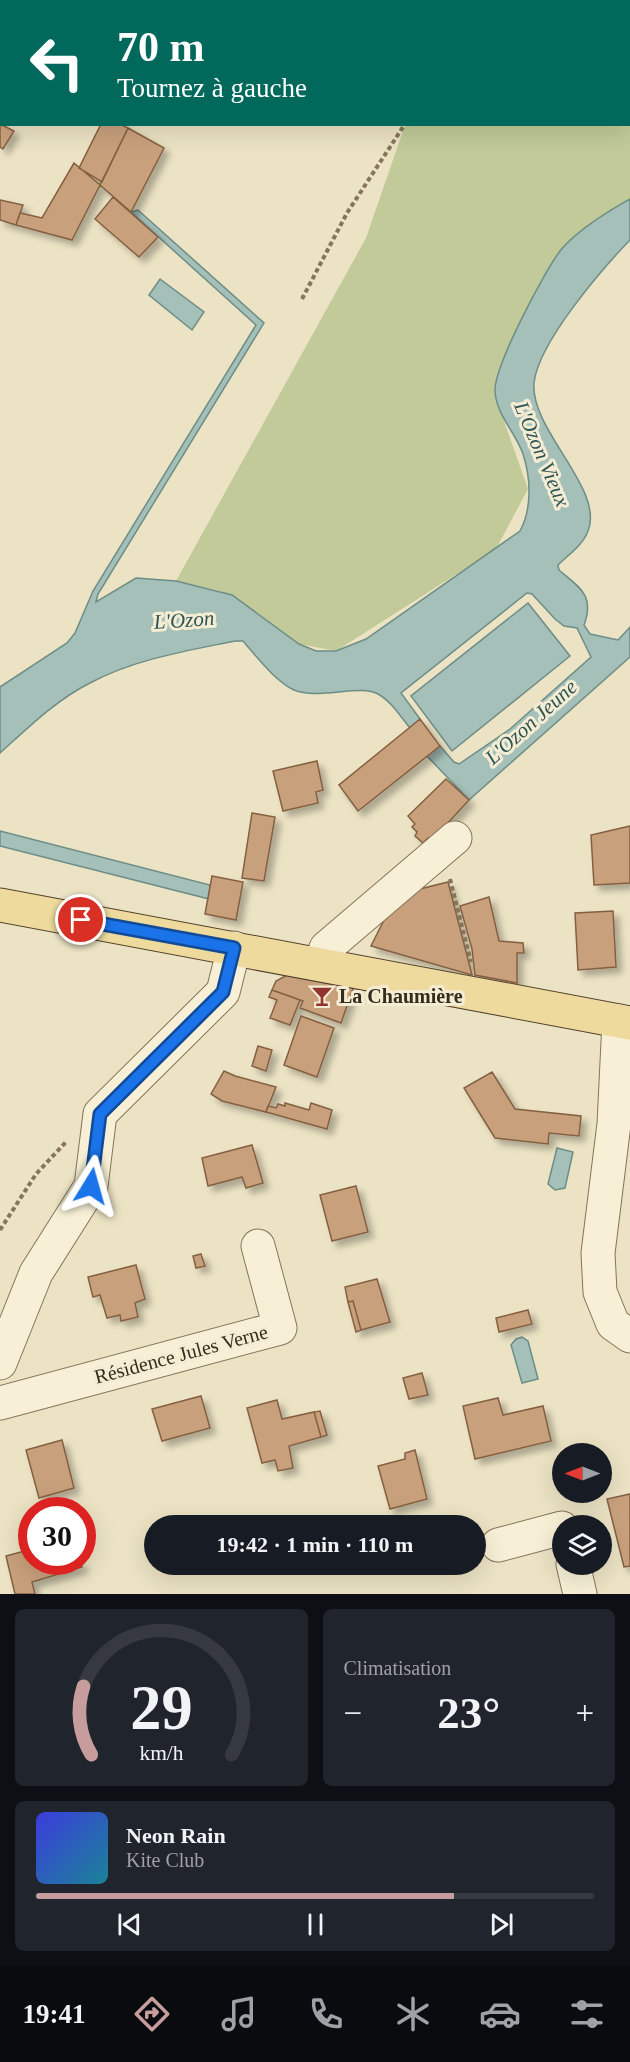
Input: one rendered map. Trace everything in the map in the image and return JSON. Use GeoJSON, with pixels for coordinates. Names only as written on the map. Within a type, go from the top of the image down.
{"type":"FeatureCollection","features":[{"type":"Feature","properties":{"kind":"main road"},"geometry":{"type":"LineString","coordinates":[[0,905],[625,1022]]}},
{"type":"Feature","properties":{"kind":"street"},"geometry":{"type":"LineString","coordinates":[[321,964],[326,948],[449,843]]}},
{"type":"Feature","properties":{"kind":"street"},"geometry":{"type":"LineString","coordinates":[[0,1363],[36,1273],[91,1186],[100,1114],[223,992],[234,948]]}},
{"type":"Feature","properties":{"kind":"street"},"geometry":{"type":"LineString","coordinates":[[625,1022],[598,1253],[600,1292],[613,1324],[630,1336]]}},
{"type":"Feature","properties":{"kind":"street","name":"Résidence Jules Verne"},"geometry":{"type":"LineString","coordinates":[[0,1403],[280,1328],[258,1246]]}},
{"type":"Feature","properties":{"kind":"street"},"geometry":{"type":"LineString","coordinates":[[498,1545],[552,1531]]}},
{"type":"Feature","properties":{"kind":"street"},"geometry":{"type":"LineString","coordinates":[[576,1575],[580,1594]]}},
{"type":"Feature","properties":{"kind":"path"},"geometry":{"type":"LineString","coordinates":[[302,299],[347,213],[404,126]]}},
{"type":"Feature","properties":{"kind":"path"},"geometry":{"type":"LineString","coordinates":[[449,843],[470,951],[474,993]]}},
{"type":"Feature","properties":{"kind":"path"},"geometry":{"type":"LineString","coordinates":[[0,1230],[36,1174],[70,1137],[100,1114]]}},
{"type":"Feature","properties":{"kind":"green space"},"geometry":{"type":"Polygon","coordinates":[[[405,126],[630,126],[630,200],[497,401],[528,489],[496,549],[336,651],[299,644],[221,591],[176,581],[366,238],[405,126]]]}},
{"type":"Feature","properties":{"kind":"water"},"geometry":{"type":"Polygon","coordinates":[[[630,199],[630,240],[573,307],[547,348],[538,367],[534,383],[536,401],[543,420],[577,478],[586,497],[590,515],[586,536],[558,565],[559,570],[584,593],[588,606],[584,625],[590,634],[618,640],[630,627],[630,657],[469,800],[427,756],[440,746],[454,762],[459,764],[510,729],[591,657],[577,628],[564,626],[532,594],[527,593],[401,693],[420,719],[410,728],[387,701],[370,691],[304,693],[294,690],[273,675],[243,641],[235,641],[161,657],[107,675],[54,706],[0,753],[0,687],[67,643],[75,633],[93,591],[256,325],[131,212],[138,210],[264,323],[98,594],[96,602],[136,578],[176,581],[232,595],[299,644],[316,651],[336,651],[366,639],[520,531],[527,513],[528,473],[523,454],[496,401],[495,392],[502,363],[532,299],[560,251],[584,229],[630,199]]]}},
{"type":"Feature","properties":{"kind":"water"},"geometry":{"type":"Polygon","coordinates":[[[160,279],[204,312],[192,330],[149,295],[160,279]]]}},
{"type":"Feature","properties":{"kind":"water"},"geometry":{"type":"Polygon","coordinates":[[[528,603],[570,656],[452,751],[411,696],[528,603]]]}},
{"type":"Feature","properties":{"kind":"water"},"geometry":{"type":"Polygon","coordinates":[[[0,831],[210,885],[209,899],[0,846],[0,831]]]}},
{"type":"Feature","properties":{"kind":"water"},"geometry":{"type":"Polygon","coordinates":[[[557,1148],[573,1152],[565,1188],[555,1190],[548,1184],[557,1148]]]}},
{"type":"Feature","properties":{"kind":"water"},"geometry":{"type":"Polygon","coordinates":[[[522,1337],[528,1341],[538,1379],[522,1383],[511,1345],[516,1339],[522,1337]]]}},
{"type":"Feature","properties":{"kind":"building"},"geometry":{"type":"Polygon","coordinates":[[[0,126],[4,126],[14,131],[3,149],[0,147],[0,126]]]}},
{"type":"Feature","properties":{"kind":"building"},"geometry":{"type":"Polygon","coordinates":[[[100,126],[128,128],[102,182],[79,168],[100,126]]]}},
{"type":"Feature","properties":{"kind":"building"},"geometry":{"type":"Polygon","coordinates":[[[128,128],[164,148],[131,212],[100,185],[128,128]]]}},
{"type":"Feature","properties":{"kind":"building"},"geometry":{"type":"Polygon","coordinates":[[[74,163],[100,185],[72,240],[16,225],[20,213],[42,218],[74,163]]]}},
{"type":"Feature","properties":{"kind":"building"},"geometry":{"type":"Polygon","coordinates":[[[113,197],[158,237],[139,257],[95,219],[113,197]]]}},
{"type":"Feature","properties":{"kind":"building"},"geometry":{"type":"Polygon","coordinates":[[[0,200],[23,205],[16,225],[0,220],[0,200]]]}},
{"type":"Feature","properties":{"kind":"building"},"geometry":{"type":"Polygon","coordinates":[[[420,719],[440,746],[358,811],[339,785],[420,719]]]}},
{"type":"Feature","properties":{"kind":"building"},"geometry":{"type":"Polygon","coordinates":[[[317,761],[323,790],[316,792],[318,803],[283,811],[273,771],[317,761]]]}},
{"type":"Feature","properties":{"kind":"building"},"geometry":{"type":"Polygon","coordinates":[[[446,779],[469,800],[432,840],[428,838],[423,843],[415,836],[417,832],[412,827],[415,824],[408,816],[446,779]]]}},
{"type":"Feature","properties":{"kind":"building"},"geometry":{"type":"Polygon","coordinates":[[[252,813],[275,817],[264,881],[242,878],[252,813]]]}},
{"type":"Feature","properties":{"kind":"building"},"geometry":{"type":"Polygon","coordinates":[[[630,826],[630,883],[594,885],[591,835],[630,826]]]}},
{"type":"Feature","properties":{"kind":"building"},"geometry":{"type":"Polygon","coordinates":[[[212,876],[243,882],[236,920],[205,914],[212,876]]]}},
{"type":"Feature","properties":{"kind":"building"},"geometry":{"type":"Polygon","coordinates":[[[448,882],[472,975],[371,946],[384,920],[416,890],[448,882]]]}},
{"type":"Feature","properties":{"kind":"building"},"geometry":{"type":"Polygon","coordinates":[[[489,897],[499,941],[523,943],[524,953],[517,953],[517,983],[475,975],[472,949],[460,906],[489,897]]]}},
{"type":"Feature","properties":{"kind":"building"},"geometry":{"type":"Polygon","coordinates":[[[613,911],[616,967],[578,970],[575,913],[613,911]]]}},
{"type":"Feature","properties":{"kind":"building"},"geometry":{"type":"Polygon","coordinates":[[[289,974],[354,986],[341,1023],[300,1008],[303,1001],[272,990],[276,981],[289,974]]]}},
{"type":"Feature","properties":{"kind":"building"},"geometry":{"type":"Polygon","coordinates":[[[272,990],[300,1000],[290,1025],[270,1018],[277,1000],[269,997],[272,990]]]}},
{"type":"Feature","properties":{"kind":"building"},"geometry":{"type":"Polygon","coordinates":[[[301,1016],[334,1028],[317,1077],[284,1065],[301,1016]]]}},
{"type":"Feature","properties":{"kind":"building"},"geometry":{"type":"Polygon","coordinates":[[[258,1046],[272,1050],[266,1071],[252,1066],[258,1046]]]}},
{"type":"Feature","properties":{"kind":"building"},"geometry":{"type":"Polygon","coordinates":[[[224,1071],[276,1087],[266,1112],[222,1101],[211,1094],[224,1071]]]}},
{"type":"Feature","properties":{"kind":"building"},"geometry":{"type":"Polygon","coordinates":[[[492,1072],[515,1109],[581,1116],[579,1136],[549,1133],[548,1144],[495,1138],[464,1088],[492,1072]]]}},
{"type":"Feature","properties":{"kind":"building"},"geometry":{"type":"Polygon","coordinates":[[[285,1103],[309,1110],[311,1103],[332,1110],[327,1129],[266,1112],[268,1106],[276,1108],[278,1104],[285,1106],[285,1103]]]}},
{"type":"Feature","properties":{"kind":"building"},"geometry":{"type":"Polygon","coordinates":[[[252,1145],[263,1183],[246,1188],[242,1177],[208,1186],[202,1158],[252,1145]]]}},
{"type":"Feature","properties":{"kind":"building"},"geometry":{"type":"Polygon","coordinates":[[[356,1186],[368,1232],[332,1241],[320,1195],[356,1186]]]}},
{"type":"Feature","properties":{"kind":"building"},"geometry":{"type":"Polygon","coordinates":[[[201,1254],[205,1266],[196,1268],[193,1256],[201,1254]]]}},
{"type":"Feature","properties":{"kind":"building"},"geometry":{"type":"Polygon","coordinates":[[[136,1265],[145,1299],[135,1303],[138,1317],[121,1321],[120,1315],[107,1318],[100,1295],[93,1297],[88,1277],[136,1265]]]}},
{"type":"Feature","properties":{"kind":"building"},"geometry":{"type":"Polygon","coordinates":[[[377,1279],[390,1322],[361,1330],[353,1301],[348,1302],[345,1287],[377,1279]]]}},
{"type":"Feature","properties":{"kind":"building"},"geometry":{"type":"Polygon","coordinates":[[[353,1301],[361,1330],[356,1332],[348,1302],[353,1301]]]}},
{"type":"Feature","properties":{"kind":"building"},"geometry":{"type":"Polygon","coordinates":[[[528,1310],[532,1324],[499,1332],[496,1318],[528,1310]]]}},
{"type":"Feature","properties":{"kind":"building"},"geometry":{"type":"Polygon","coordinates":[[[422,1373],[428,1395],[409,1399],[403,1378],[422,1373]]]}},
{"type":"Feature","properties":{"kind":"building"},"geometry":{"type":"Polygon","coordinates":[[[201,1396],[210,1428],[162,1441],[152,1409],[201,1396]]]}},
{"type":"Feature","properties":{"kind":"building"},"geometry":{"type":"Polygon","coordinates":[[[498,1398],[503,1415],[543,1406],[551,1441],[475,1459],[463,1406],[498,1398]]]}},
{"type":"Feature","properties":{"kind":"building"},"geometry":{"type":"Polygon","coordinates":[[[277,1400],[282,1419],[314,1412],[321,1437],[289,1446],[293,1468],[278,1471],[275,1460],[262,1463],[247,1408],[277,1400]]]}},
{"type":"Feature","properties":{"kind":"building"},"geometry":{"type":"Polygon","coordinates":[[[320,1411],[327,1435],[321,1437],[314,1412],[320,1411]]]}},
{"type":"Feature","properties":{"kind":"building"},"geometry":{"type":"Polygon","coordinates":[[[62,1440],[74,1488],[39,1497],[26,1450],[62,1440]]]}},
{"type":"Feature","properties":{"kind":"building"},"geometry":{"type":"Polygon","coordinates":[[[415,1450],[427,1499],[390,1509],[378,1466],[405,1459],[405,1453],[415,1450]]]}},
{"type":"Feature","properties":{"kind":"building"},"geometry":{"type":"Polygon","coordinates":[[[630,1494],[630,1566],[624,1567],[608,1503],[612,1503],[612,1498],[630,1494]]]}},
{"type":"Feature","properties":{"kind":"building"},"geometry":{"type":"Polygon","coordinates":[[[18,1553],[18,1575],[55,1575],[32,1582],[35,1594],[15,1594],[6,1556],[18,1553]]]}},
{"type":"Feature","properties":{"kind":"place","name":"La Chaumière"},"geometry":{"type":"Point","coordinates":[322,996]}},
{"type":"Feature","properties":{"kind":"route"},"geometry":{"type":"LineString","coordinates":[[81,920],[234,948],[223,992],[100,1114],[91,1186]]}},
{"type":"Feature","properties":{"kind":"water label","name":"L'Ozon Vieux"},"geometry":{"type":"Point","coordinates":[542,454]}},
{"type":"Feature","properties":{"kind":"water label","name":"L'Ozon"},"geometry":{"type":"Point","coordinates":[184,620]}},
{"type":"Feature","properties":{"kind":"water label","name":"L'Ozon Jeune"},"geometry":{"type":"Point","coordinates":[531,722]}}]}
